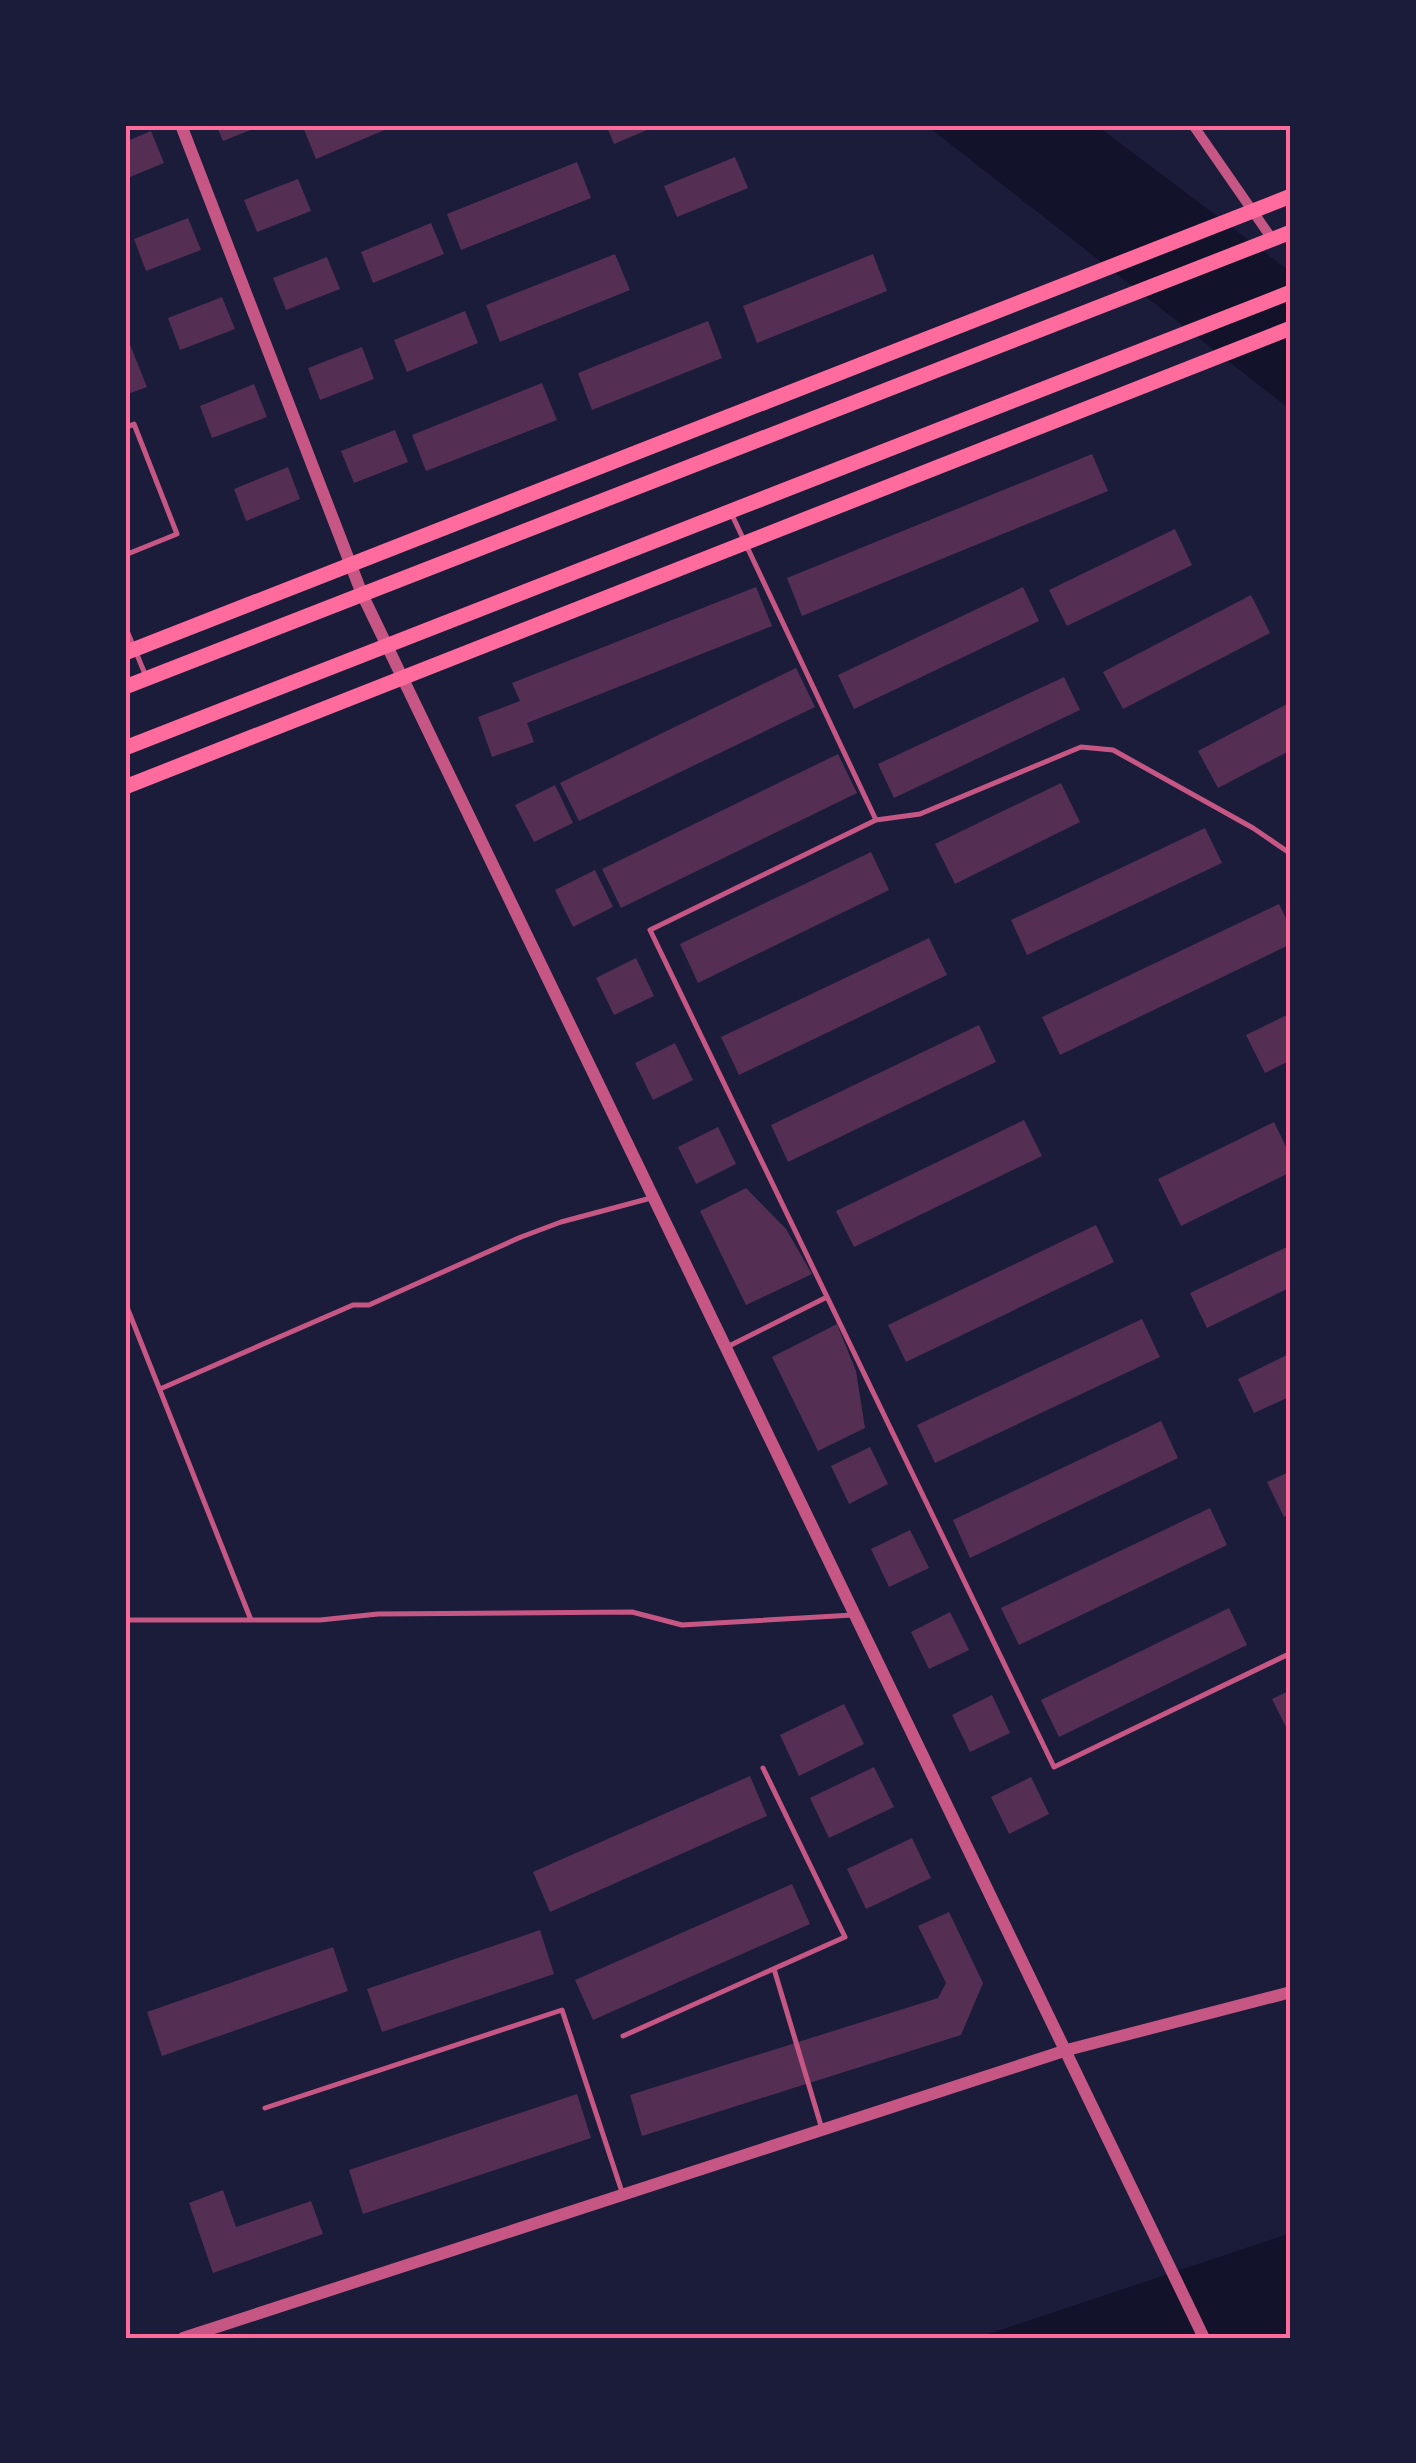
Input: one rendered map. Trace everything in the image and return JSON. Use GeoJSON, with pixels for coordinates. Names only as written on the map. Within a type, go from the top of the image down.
{"type":"FeatureCollection","features":[{"type":"Feature","properties":{"kind":"main road"},"geometry":{"type":"LineString","coordinates":[[130,651],[1291,196]]}},
{"type":"Feature","properties":{"kind":"main road"},"geometry":{"type":"LineString","coordinates":[[125,687],[1291,232]]}},
{"type":"Feature","properties":{"kind":"main road"},"geometry":{"type":"LineString","coordinates":[[125,748],[1291,292]]}},
{"type":"Feature","properties":{"kind":"main road"},"geometry":{"type":"LineString","coordinates":[[125,787],[1291,328]]}},
{"type":"Feature","properties":{"kind":"street"},"geometry":{"type":"LineString","coordinates":[[181,125],[362,594],[386,646],[1204,2338]]}},
{"type":"Feature","properties":{"kind":"street"},"geometry":{"type":"LineString","coordinates":[[1194,125],[1272,240]]}},
{"type":"Feature","properties":{"kind":"street"},"geometry":{"type":"LineString","coordinates":[[183,2338],[1067,2050],[1291,1992]]}},
{"type":"Feature","properties":{"kind":"lane"},"geometry":{"type":"LineString","coordinates":[[125,428],[134,424],[177,534],[125,555]]}},
{"type":"Feature","properties":{"kind":"lane"},"geometry":{"type":"LineString","coordinates":[[730,511],[876,820]]}},
{"type":"Feature","properties":{"kind":"lane"},"geometry":{"type":"LineString","coordinates":[[125,626],[130,651],[146,679]]}},
{"type":"Feature","properties":{"kind":"lane"},"geometry":{"type":"LineString","coordinates":[[1291,854],[1253,828],[1113,750],[1081,747],[920,814],[876,820],[650,930],[1054,1768],[1291,1653]]}},
{"type":"Feature","properties":{"kind":"lane"},"geometry":{"type":"LineString","coordinates":[[160,1389],[353,1305],[368,1305],[520,1237],[654,1197]]}},
{"type":"Feature","properties":{"kind":"lane"},"geometry":{"type":"LineString","coordinates":[[726,1347],[827,1297]]}},
{"type":"Feature","properties":{"kind":"lane"},"geometry":{"type":"LineString","coordinates":[[125,1302],[251,1620]]}},
{"type":"Feature","properties":{"kind":"lane"},"geometry":{"type":"LineString","coordinates":[[125,1620],[320,1620],[378,1614],[632,1612],[682,1625],[856,1614]]}},
{"type":"Feature","properties":{"kind":"lane"},"geometry":{"type":"LineString","coordinates":[[624,2036],[845,1937],[763,1768]]}},
{"type":"Feature","properties":{"kind":"lane"},"geometry":{"type":"LineString","coordinates":[[774,1969],[822,2129]]}},
{"type":"Feature","properties":{"kind":"lane"},"geometry":{"type":"LineString","coordinates":[[265,2108],[562,2010],[623,2194]]}},
{"type":"Feature","properties":{"kind":"shaded area"},"geometry":{"type":"Polygon","coordinates":[[[926,125],[1096,125],[1291,272],[1291,410],[926,125]]]}},
{"type":"Feature","properties":{"kind":"shaded area"},"geometry":{"type":"Polygon","coordinates":[[[1291,2233],[1291,2338],[976,2338],[1291,2233]]]}},
{"type":"Feature","properties":{"kind":"building"},"geometry":{"type":"Polygon","coordinates":[[[216,125],[263,125],[223,141],[216,125]]]}},
{"type":"Feature","properties":{"kind":"building"},"geometry":{"type":"Polygon","coordinates":[[[385,125],[387,129],[316,159],[303,127],[385,125]]]}},
{"type":"Feature","properties":{"kind":"building"},"geometry":{"type":"Polygon","coordinates":[[[606,125],[659,125],[614,144],[606,125]]]}},
{"type":"Feature","properties":{"kind":"building"},"geometry":{"type":"Polygon","coordinates":[[[151,131],[164,163],[125,179],[125,142],[151,131]]]}},
{"type":"Feature","properties":{"kind":"building"},"geometry":{"type":"Polygon","coordinates":[[[735,157],[748,188],[677,217],[664,186],[735,157]]]}},
{"type":"Feature","properties":{"kind":"building"},"geometry":{"type":"Polygon","coordinates":[[[577,162],[591,198],[461,250],[447,214],[577,162]]]}},
{"type":"Feature","properties":{"kind":"building"},"geometry":{"type":"Polygon","coordinates":[[[298,179],[311,211],[257,232],[244,200],[298,179]]]}},
{"type":"Feature","properties":{"kind":"building"},"geometry":{"type":"Polygon","coordinates":[[[188,218],[201,250],[146,271],[134,239],[188,218]]]}},
{"type":"Feature","properties":{"kind":"building"},"geometry":{"type":"Polygon","coordinates":[[[431,223],[444,254],[373,283],[361,252],[431,223]]]}},
{"type":"Feature","properties":{"kind":"building"},"geometry":{"type":"Polygon","coordinates":[[[615,254],[630,290],[500,342],[486,305],[615,254]]]}},
{"type":"Feature","properties":{"kind":"building"},"geometry":{"type":"Polygon","coordinates":[[[873,254],[887,291],[757,343],[743,306],[873,254]]]}},
{"type":"Feature","properties":{"kind":"building"},"geometry":{"type":"Polygon","coordinates":[[[327,257],[340,289],[286,310],[273,278],[327,257]]]}},
{"type":"Feature","properties":{"kind":"building"},"geometry":{"type":"Polygon","coordinates":[[[222,297],[235,329],[180,350],[168,318],[222,297]]]}},
{"type":"Feature","properties":{"kind":"building"},"geometry":{"type":"Polygon","coordinates":[[[465,311],[478,343],[407,372],[394,340],[465,311]]]}},
{"type":"Feature","properties":{"kind":"building"},"geometry":{"type":"Polygon","coordinates":[[[708,321],[722,358],[592,410],[578,373],[708,321]]]}},
{"type":"Feature","properties":{"kind":"building"},"geometry":{"type":"Polygon","coordinates":[[[125,332],[147,387],[125,395],[125,332]]]}},
{"type":"Feature","properties":{"kind":"building"},"geometry":{"type":"Polygon","coordinates":[[[362,347],[374,379],[320,400],[308,368],[362,347]]]}},
{"type":"Feature","properties":{"kind":"building"},"geometry":{"type":"Polygon","coordinates":[[[542,383],[557,420],[426,471],[412,435],[542,383]]]}},
{"type":"Feature","properties":{"kind":"building"},"geometry":{"type":"Polygon","coordinates":[[[254,384],[267,417],[212,438],[200,406],[254,384]]]}},
{"type":"Feature","properties":{"kind":"building"},"geometry":{"type":"Polygon","coordinates":[[[395,430],[408,462],[354,483],[341,451],[395,430]]]}},
{"type":"Feature","properties":{"kind":"building"},"geometry":{"type":"Polygon","coordinates":[[[1092,454],[1108,491],[802,616],[787,578],[1092,454]]]}},
{"type":"Feature","properties":{"kind":"building"},"geometry":{"type":"Polygon","coordinates":[[[288,467],[300,499],[246,521],[234,489],[288,467]]]}},
{"type":"Feature","properties":{"kind":"building"},"geometry":{"type":"Polygon","coordinates":[[[1175,529],[1192,565],[1067,626],[1049,590],[1175,529]]]}},
{"type":"Feature","properties":{"kind":"building"},"geometry":{"type":"Polygon","coordinates":[[[756,587],[772,626],[527,723],[534,742],[492,757],[478,717],[520,701],[512,683],[756,587]]]}},
{"type":"Feature","properties":{"kind":"building"},"geometry":{"type":"Polygon","coordinates":[[[1023,587],[1039,621],[854,709],[838,675],[1023,587]]]}},
{"type":"Feature","properties":{"kind":"building"},"geometry":{"type":"Polygon","coordinates":[[[1251,595],[1270,633],[1123,709],[1103,672],[1251,595]]]}},
{"type":"Feature","properties":{"kind":"building"},"geometry":{"type":"Polygon","coordinates":[[[796,668],[815,707],[579,821],[560,783],[796,668]]]}},
{"type":"Feature","properties":{"kind":"building"},"geometry":{"type":"Polygon","coordinates":[[[1064,677],[1080,710],[894,798],[878,764],[1064,677]]]}},
{"type":"Feature","properties":{"kind":"building"},"geometry":{"type":"Polygon","coordinates":[[[1291,702],[1291,750],[1218,788],[1198,751],[1291,702]]]}},
{"type":"Feature","properties":{"kind":"building"},"geometry":{"type":"Polygon","coordinates":[[[838,754],[857,793],[621,908],[602,869],[838,754]]]}},
{"type":"Feature","properties":{"kind":"building"},"geometry":{"type":"Polygon","coordinates":[[[1061,783],[1080,822],[955,884],[935,844],[1061,783]]]}},
{"type":"Feature","properties":{"kind":"building"},"geometry":{"type":"Polygon","coordinates":[[[555,785],[573,823],[534,842],[515,805],[555,785]]]}},
{"type":"Feature","properties":{"kind":"building"},"geometry":{"type":"Polygon","coordinates":[[[1205,828],[1222,863],[1027,955],[1011,920],[1205,828]]]}},
{"type":"Feature","properties":{"kind":"building"},"geometry":{"type":"Polygon","coordinates":[[[871,852],[889,890],[698,983],[680,944],[871,852]]]}},
{"type":"Feature","properties":{"kind":"building"},"geometry":{"type":"Polygon","coordinates":[[[595,870],[613,907],[573,927],[555,890],[595,870]]]}},
{"type":"Feature","properties":{"kind":"building"},"geometry":{"type":"Polygon","coordinates":[[[1279,904],[1291,928],[1291,944],[1060,1055],[1042,1017],[1279,904]]]}},
{"type":"Feature","properties":{"kind":"building"},"geometry":{"type":"Polygon","coordinates":[[[929,938],[947,975],[739,1075],[721,1037],[929,938]]]}},
{"type":"Feature","properties":{"kind":"building"},"geometry":{"type":"Polygon","coordinates":[[[636,958],[654,996],[614,1015],[596,978],[636,958]]]}},
{"type":"Feature","properties":{"kind":"building"},"geometry":{"type":"Polygon","coordinates":[[[1291,1013],[1291,1060],[1265,1073],[1246,1035],[1291,1013]]]}},
{"type":"Feature","properties":{"kind":"building"},"geometry":{"type":"Polygon","coordinates":[[[979,1025],[996,1062],[788,1162],[771,1125],[979,1025]]]}},
{"type":"Feature","properties":{"kind":"building"},"geometry":{"type":"Polygon","coordinates":[[[675,1043],[693,1080],[653,1100],[635,1063],[675,1043]]]}},
{"type":"Feature","properties":{"kind":"building"},"geometry":{"type":"Polygon","coordinates":[[[1024,1120],[1042,1156],[854,1247],[836,1211],[1024,1120]]]}},
{"type":"Feature","properties":{"kind":"building"},"geometry":{"type":"Polygon","coordinates":[[[1274,1122],[1291,1157],[1291,1172],[1181,1226],[1158,1179],[1274,1122]]]}},
{"type":"Feature","properties":{"kind":"building"},"geometry":{"type":"Polygon","coordinates":[[[718,1127],[736,1164],[696,1184],[678,1147],[718,1127]]]}},
{"type":"Feature","properties":{"kind":"building"},"geometry":{"type":"Polygon","coordinates":[[[746,1188],[786,1229],[812,1274],[746,1305],[700,1211],[746,1188]]]}},
{"type":"Feature","properties":{"kind":"building"},"geometry":{"type":"Polygon","coordinates":[[[1096,1225],[1114,1262],[906,1362],[888,1325],[1096,1225]]]}},
{"type":"Feature","properties":{"kind":"building"},"geometry":{"type":"Polygon","coordinates":[[[1291,1245],[1291,1287],[1207,1328],[1190,1293],[1291,1245]]]}},
{"type":"Feature","properties":{"kind":"building"},"geometry":{"type":"Polygon","coordinates":[[[1142,1319],[1160,1357],[935,1463],[917,1425],[1142,1319]]]}},
{"type":"Feature","properties":{"kind":"building"},"geometry":{"type":"Polygon","coordinates":[[[837,1324],[856,1371],[865,1428],[818,1451],[772,1357],[837,1324]]]}},
{"type":"Feature","properties":{"kind":"building"},"geometry":{"type":"Polygon","coordinates":[[[1291,1353],[1291,1396],[1254,1413],[1238,1379],[1291,1353]]]}},
{"type":"Feature","properties":{"kind":"building"},"geometry":{"type":"Polygon","coordinates":[[[1161,1421],[1178,1458],[970,1558],[953,1520],[1161,1421]]]}},
{"type":"Feature","properties":{"kind":"building"},"geometry":{"type":"Polygon","coordinates":[[[870,1447],[888,1484],[849,1504],[831,1466],[870,1447]]]}},
{"type":"Feature","properties":{"kind":"building"},"geometry":{"type":"Polygon","coordinates":[[[1291,1471],[1291,1513],[1284,1517],[1267,1482],[1291,1471]]]}},
{"type":"Feature","properties":{"kind":"building"},"geometry":{"type":"Polygon","coordinates":[[[1210,1508],[1227,1545],[1019,1645],[1001,1608],[1210,1508]]]}},
{"type":"Feature","properties":{"kind":"building"},"geometry":{"type":"Polygon","coordinates":[[[910,1530],[929,1568],[889,1587],[871,1549],[910,1530]]]}},
{"type":"Feature","properties":{"kind":"building"},"geometry":{"type":"Polygon","coordinates":[[[1229,1608],[1247,1645],[1059,1737],[1041,1700],[1229,1608]]]}},
{"type":"Feature","properties":{"kind":"building"},"geometry":{"type":"Polygon","coordinates":[[[950,1612],[969,1650],[929,1669],[911,1632],[950,1612]]]}},
{"type":"Feature","properties":{"kind":"building"},"geometry":{"type":"Polygon","coordinates":[[[1291,1690],[1291,1737],[1272,1699],[1291,1690]]]}},
{"type":"Feature","properties":{"kind":"building"},"geometry":{"type":"Polygon","coordinates":[[[992,1695],[1010,1733],[970,1752],[952,1715],[992,1695]]]}},
{"type":"Feature","properties":{"kind":"building"},"geometry":{"type":"Polygon","coordinates":[[[844,1704],[864,1744],[799,1776],[780,1735],[844,1704]]]}},
{"type":"Feature","properties":{"kind":"building"},"geometry":{"type":"Polygon","coordinates":[[[874,1767],[894,1807],[829,1838],[810,1798],[874,1767]]]}},
{"type":"Feature","properties":{"kind":"building"},"geometry":{"type":"Polygon","coordinates":[[[750,1776],[767,1816],[550,1912],[533,1872],[750,1776]]]}},
{"type":"Feature","properties":{"kind":"building"},"geometry":{"type":"Polygon","coordinates":[[[1031,1777],[1049,1814],[1009,1834],[991,1797],[1031,1777]]]}},
{"type":"Feature","properties":{"kind":"building"},"geometry":{"type":"Polygon","coordinates":[[[912,1838],[931,1878],[866,1909],[847,1869],[912,1838]]]}},
{"type":"Feature","properties":{"kind":"building"},"geometry":{"type":"Polygon","coordinates":[[[792,1884],[810,1924],[593,2020],[575,1980],[792,1884]]]}},
{"type":"Feature","properties":{"kind":"building"},"geometry":{"type":"Polygon","coordinates":[[[949,1912],[983,1983],[961,2035],[642,2136],[630,2095],[938,1998],[946,1983],[918,1926],[949,1912]]]}},
{"type":"Feature","properties":{"kind":"building"},"geometry":{"type":"Polygon","coordinates":[[[540,1930],[554,1974],[382,2032],[367,1989],[540,1930]]]}},
{"type":"Feature","properties":{"kind":"building"},"geometry":{"type":"Polygon","coordinates":[[[333,1947],[348,1991],[162,2056],[147,2012],[333,1947]]]}},
{"type":"Feature","properties":{"kind":"building"},"geometry":{"type":"Polygon","coordinates":[[[577,2094],[591,2138],[363,2214],[349,2170],[577,2094]]]}},
{"type":"Feature","properties":{"kind":"building"},"geometry":{"type":"Polygon","coordinates":[[[223,2190],[236,2227],[311,2201],[323,2234],[213,2273],[189,2203],[223,2190]]]}}]}
